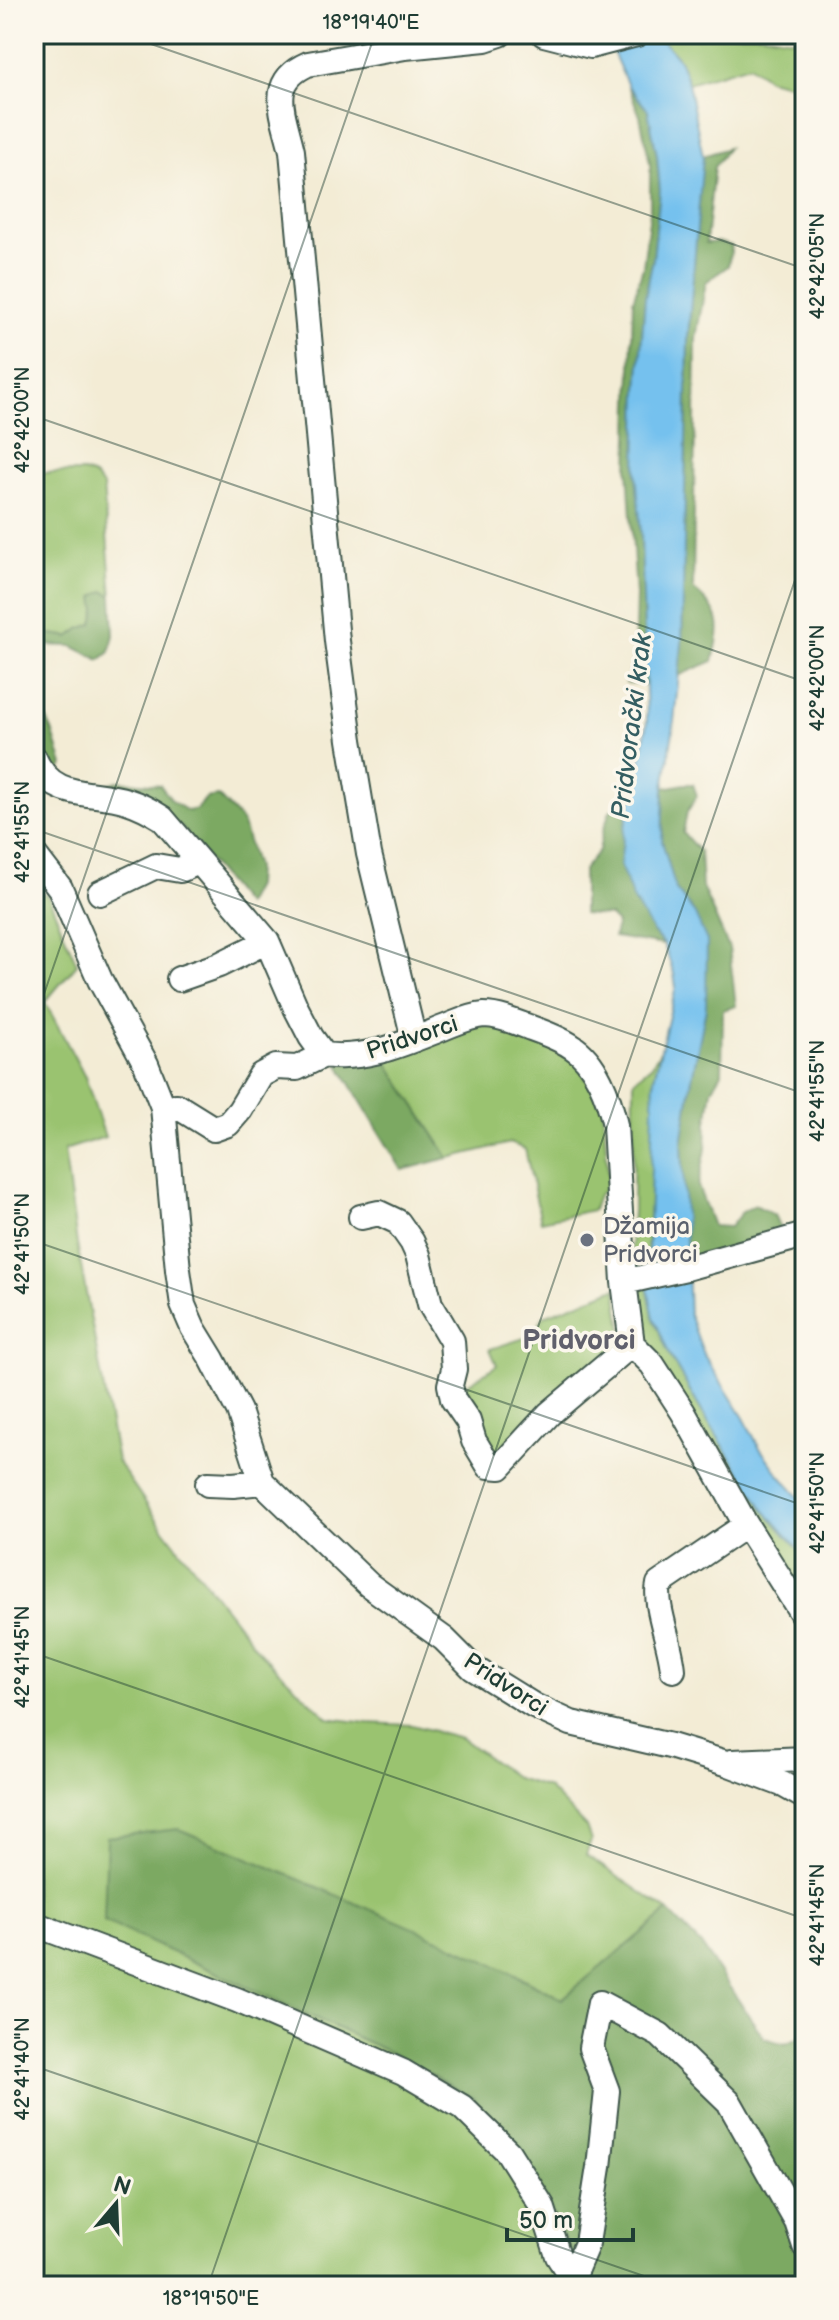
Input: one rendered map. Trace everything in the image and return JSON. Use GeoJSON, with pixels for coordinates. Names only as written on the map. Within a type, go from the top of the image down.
{"type":"FeatureCollection","features":[{"type":"Feature","properties":{"kind":"street"},"geometry":{"type":"LineString","coordinates":[[414,1039],[369,854],[348,726],[337,641],[292,151],[280,94],[284,81],[294,70],[308,64],[405,47],[485,39],[500,34]]}},
{"type":"Feature","properties":{"kind":"street"},"geometry":{"type":"LineString","coordinates":[[544,34],[591,46],[637,34]]}},
{"type":"Feature","properties":{"kind":"street"},"geometry":{"type":"LineString","coordinates":[[34,758],[37,766],[62,789],[126,801],[162,818],[267,941],[296,1008],[324,1055]]}},
{"type":"Feature","properties":{"kind":"street"},"geometry":{"type":"LineString","coordinates":[[34,854],[60,888],[100,980],[146,1064],[163,1107],[183,1305],[239,1411],[262,1482],[208,1484]]}},
{"type":"Feature","properties":{"kind":"street"},"geometry":{"type":"LineString","coordinates":[[100,893],[156,866],[180,870],[199,862]]}},
{"type":"Feature","properties":{"kind":"street"},"geometry":{"type":"LineString","coordinates":[[179,979],[219,965],[267,941]]}},
{"type":"Feature","properties":{"kind":"street","name":"Pridvorci"},"geometry":{"type":"LineString","coordinates":[[163,1107],[177,1106],[214,1129],[228,1124],[261,1075],[276,1067],[297,1068],[324,1055],[338,1057],[374,1053],[486,1015],[520,1023],[573,1047],[586,1059],[610,1104],[615,1125],[635,1279],[632,1344]]}},
{"type":"Feature","properties":{"kind":"street"},"geometry":{"type":"LineString","coordinates":[[361,1217],[379,1213],[398,1222],[412,1242],[430,1304],[452,1341],[454,1369],[450,1385],[453,1399],[468,1421],[474,1441],[489,1466],[500,1467],[549,1414],[632,1344],[652,1364],[683,1412],[746,1525],[805,1618]]}},
{"type":"Feature","properties":{"kind":"street"},"geometry":{"type":"LineString","coordinates":[[635,1279],[805,1235]]}},
{"type":"Feature","properties":{"kind":"street","name":"Pridvorci"},"geometry":{"type":"LineString","coordinates":[[262,1482],[369,1585],[444,1639],[473,1668],[534,1706],[571,1723],[670,1746],[726,1763],[782,1784],[805,1797]]}},
{"type":"Feature","properties":{"kind":"street"},"geometry":{"type":"LineString","coordinates":[[673,1670],[668,1634],[656,1596],[659,1584],[746,1525]]}},
{"type":"Feature","properties":{"kind":"street"},"geometry":{"type":"LineString","coordinates":[[726,1763],[805,1759]]}},
{"type":"Feature","properties":{"kind":"street"},"geometry":{"type":"LineString","coordinates":[[34,1924],[237,2000],[403,2072],[462,2107],[508,2152],[542,2206],[558,2256],[572,2278],[587,2243],[601,2152],[607,2091],[591,2048],[600,2003],[660,2035],[729,2102],[797,2222],[805,2246]]}},
{"type":"Feature","properties":{"kind":"green space"},"geometry":{"type":"Polygon","coordinates":[[[660,34],[763,34],[805,41],[805,88],[768,79],[749,65],[688,83],[679,59],[660,34]]]}},
{"type":"Feature","properties":{"kind":"green space"},"geometry":{"type":"Polygon","coordinates":[[[628,86],[648,110],[660,191],[653,259],[645,298],[638,390],[636,471],[646,684],[626,683],[634,660],[636,595],[628,470],[633,301],[643,267],[650,212],[650,163],[640,116],[628,86]]]}},
{"type":"Feature","properties":{"kind":"green space"},"geometry":{"type":"Polygon","coordinates":[[[728,148],[714,167],[706,243],[732,246],[728,266],[706,282],[696,338],[693,589],[710,605],[719,629],[713,661],[678,676],[682,644],[688,336],[703,156],[728,148]]]}},
{"type":"Feature","properties":{"kind":"green space"},"geometry":{"type":"Polygon","coordinates":[[[84,472],[94,476],[103,486],[112,596],[104,591],[93,624],[69,637],[34,631],[34,473],[84,472]]]}},
{"type":"Feature","properties":{"kind":"green space"},"geometry":{"type":"Polygon","coordinates":[[[104,591],[112,596],[114,635],[110,652],[100,660],[72,646],[40,645],[34,653],[34,631],[69,637],[93,624],[96,610],[94,597],[104,591]]]}},
{"type":"Feature","properties":{"kind":"green space"},"geometry":{"type":"Polygon","coordinates":[[[34,694],[52,730],[63,765],[56,777],[34,747],[34,694]]]}},
{"type":"Feature","properties":{"kind":"green space"},"geometry":{"type":"Polygon","coordinates":[[[630,774],[637,774],[624,831],[653,932],[664,945],[614,937],[617,923],[610,916],[583,914],[583,870],[599,850],[610,811],[618,806],[630,774]]]}},
{"type":"Feature","properties":{"kind":"green space"},"geometry":{"type":"Polygon","coordinates":[[[118,781],[160,785],[173,802],[188,811],[197,809],[206,798],[218,796],[242,821],[256,867],[255,886],[245,905],[181,827],[90,789],[118,781]]]}},
{"type":"Feature","properties":{"kind":"green space"},"geometry":{"type":"Polygon","coordinates":[[[693,784],[697,796],[687,812],[683,833],[700,852],[702,887],[729,948],[736,1006],[723,1010],[722,1073],[712,1090],[706,1149],[698,1186],[713,1226],[730,1227],[741,1213],[755,1205],[774,1215],[783,1234],[685,1262],[682,1143],[706,1008],[695,914],[676,890],[662,841],[664,788],[693,784]]]}},
{"type":"Feature","properties":{"kind":"green space"},"geometry":{"type":"Polygon","coordinates":[[[34,888],[48,896],[77,964],[45,1002],[85,1077],[105,1137],[64,1150],[77,1244],[117,1461],[163,1528],[262,1655],[328,1718],[412,1725],[461,1738],[516,1778],[548,1788],[586,1827],[591,1841],[586,1855],[668,1911],[562,1999],[422,1933],[391,2053],[475,2099],[542,2192],[586,2286],[34,2286],[34,888]]]}},
{"type":"Feature","properties":{"kind":"green space"},"geometry":{"type":"Polygon","coordinates":[[[486,1020],[569,1048],[603,1109],[609,1187],[598,1195],[593,1210],[541,1221],[525,1149],[510,1143],[449,1158],[383,1056],[486,1020]]]}},
{"type":"Feature","properties":{"kind":"green space"},"geometry":{"type":"Polygon","coordinates":[[[660,1051],[654,1078],[646,1271],[630,1268],[634,1080],[652,1065],[660,1051]]]}},
{"type":"Feature","properties":{"kind":"green space"},"geometry":{"type":"Polygon","coordinates":[[[383,1056],[449,1158],[402,1170],[339,1065],[383,1056]]]}},
{"type":"Feature","properties":{"kind":"green space"},"geometry":{"type":"Polygon","coordinates":[[[647,1285],[654,1319],[670,1356],[704,1415],[764,1510],[805,1556],[805,1601],[641,1331],[634,1302],[639,1291],[647,1285]]]}},
{"type":"Feature","properties":{"kind":"green space"},"geometry":{"type":"Polygon","coordinates":[[[616,1288],[623,1336],[619,1352],[495,1457],[484,1449],[465,1395],[466,1385],[497,1365],[490,1349],[531,1336],[544,1316],[616,1288]]]}},
{"type":"Feature","properties":{"kind":"green space"},"geometry":{"type":"Polygon","coordinates":[[[179,1829],[421,1931],[562,1999],[668,1911],[701,1945],[764,2038],[785,2044],[805,2035],[805,2286],[586,2286],[542,2192],[475,2099],[391,2053],[104,1921],[107,1837],[179,1829]]]}},
{"type":"Feature","properties":{"kind":"water"},"geometry":{"type":"Polygon","coordinates":[[[605,34],[660,34],[679,59],[688,83],[703,156],[688,336],[682,644],[664,788],[662,841],[676,890],[695,914],[707,941],[706,1008],[682,1143],[689,1314],[704,1355],[759,1447],[805,1504],[805,1556],[764,1510],[704,1415],[670,1356],[654,1318],[647,1285],[654,1078],[676,987],[664,945],[634,901],[620,865],[647,721],[636,471],[645,298],[653,259],[660,191],[648,110],[628,86],[605,34]]]}},
{"type":"Feature","properties":{"kind":"place","name":"Džamija Pridvorci"},"geometry":{"type":"Point","coordinates":[587,1240]}},
{"type":"Feature","properties":{"kind":"district","name":"Pridvorci"},"geometry":{"type":"Point","coordinates":[579,1339]}},
{"type":"Feature","properties":{"kind":"water label","name":"Pridvorački krak"},"geometry":{"type":"Point","coordinates":[631,726]}}]}
